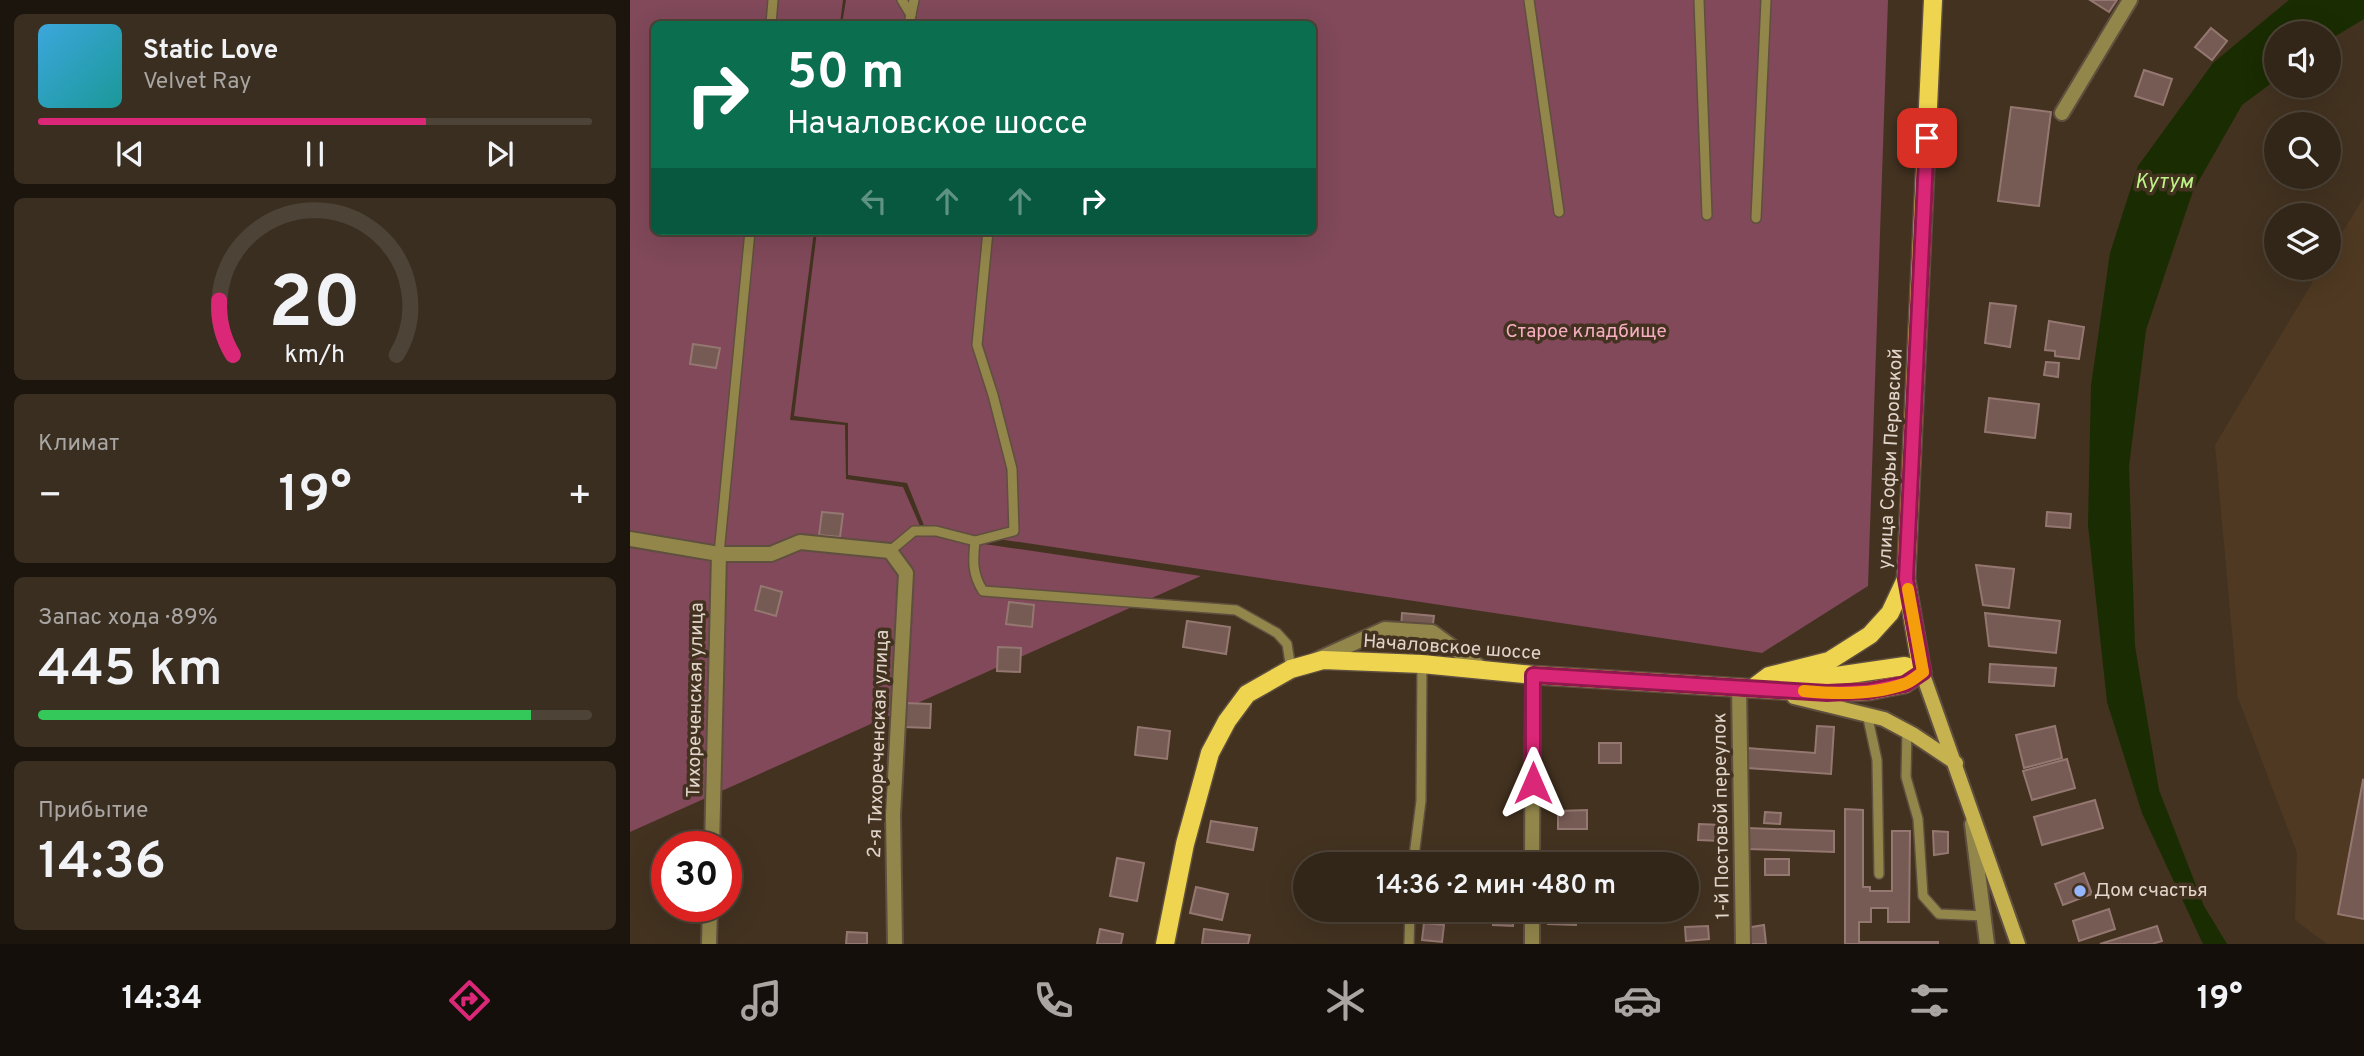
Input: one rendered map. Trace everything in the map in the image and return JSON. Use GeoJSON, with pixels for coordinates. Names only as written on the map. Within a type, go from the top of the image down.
{"type":"FeatureCollection","features":[{"type":"Feature","properties":{"kind":"main road","name":"улица Софьи Перовской"},"geometry":{"type":"LineString","coordinates":[[1933,0],[1906,579],[1923,672],[1956,763],[1971,816],[2018,944]]}},
{"type":"Feature","properties":{"kind":"main road"},"geometry":{"type":"LineString","coordinates":[[1746,687],[1769,676],[1829,661],[1870,635],[1890,613],[1906,579]]}},
{"type":"Feature","properties":{"kind":"main road","name":"Началовское шоссе"},"geometry":{"type":"LineString","coordinates":[[1165,944],[1185,844],[1210,754],[1227,721],[1247,694],[1297,667],[1323,660],[1422,664],[1533,675],[1827,693],[1869,691],[1905,684],[1923,672]]}},
{"type":"Feature","properties":{"kind":"main road"},"geometry":{"type":"LineString","coordinates":[[1746,687],[1884,719],[1956,763]]}},
{"type":"Feature","properties":{"kind":"street"},"geometry":{"type":"LineString","coordinates":[[2062,113],[2130,0]]}},
{"type":"Feature","properties":{"kind":"street"},"geometry":{"type":"LineString","coordinates":[[630,539],[719,554],[771,554],[800,542],[890,551]]}},
{"type":"Feature","properties":{"kind":"street","name":"2-я Тихореченская улица"},"geometry":{"type":"LineString","coordinates":[[890,551],[905,573],[893,815],[895,944]]}},
{"type":"Feature","properties":{"kind":"street","name":"Тихореченская улица"},"geometry":{"type":"LineString","coordinates":[[712,831],[719,554]]}},
{"type":"Feature","properties":{"kind":"street"},"geometry":{"type":"LineString","coordinates":[[1297,667],[1385,629],[1433,632],[1485,670]]}},
{"type":"Feature","properties":{"kind":"street"},"geometry":{"type":"LineString","coordinates":[[1532,852],[1533,675]]}},
{"type":"Feature","properties":{"kind":"street","name":"1-й Постовой переулок"},"geometry":{"type":"LineString","coordinates":[[1743,944],[1746,687]]}},
{"type":"Feature","properties":{"kind":"street"},"geometry":{"type":"LineString","coordinates":[[1971,816],[1987,944]]}},
{"type":"Feature","properties":{"kind":"street"},"geometry":{"type":"LineString","coordinates":[[709,944],[710,922]]}},
{"type":"Feature","properties":{"kind":"street"},"geometry":{"type":"LineString","coordinates":[[1532,922],[1532,944]]}},
{"type":"Feature","properties":{"kind":"lane"},"geometry":{"type":"LineString","coordinates":[[771,21],[773,0]]}},
{"type":"Feature","properties":{"kind":"lane"},"geometry":{"type":"LineString","coordinates":[[902,0],[910,20]]}},
{"type":"Feature","properties":{"kind":"lane"},"geometry":{"type":"LineString","coordinates":[[910,20],[914,0]]}},
{"type":"Feature","properties":{"kind":"lane"},"geometry":{"type":"LineString","coordinates":[[1529,0],[1559,212]]}},
{"type":"Feature","properties":{"kind":"lane"},"geometry":{"type":"LineString","coordinates":[[1699,0],[1707,215]]}},
{"type":"Feature","properties":{"kind":"lane"},"geometry":{"type":"LineString","coordinates":[[1756,218],[1766,0]]}},
{"type":"Feature","properties":{"kind":"lane"},"geometry":{"type":"LineString","coordinates":[[719,554],[750,235]]}},
{"type":"Feature","properties":{"kind":"lane"},"geometry":{"type":"LineString","coordinates":[[890,551],[914,531],[936,531],[975,541],[1014,531],[1012,469],[977,345],[988,235]]}},
{"type":"Feature","properties":{"kind":"lane"},"geometry":{"type":"LineString","coordinates":[[975,541],[973,566],[976,580],[983,591],[1236,610],[1277,633],[1287,644],[1297,667]]}},
{"type":"Feature","properties":{"kind":"lane"},"geometry":{"type":"LineString","coordinates":[[1415,852],[1421,801],[1422,664]]}},
{"type":"Feature","properties":{"kind":"lane"},"geometry":{"type":"LineString","coordinates":[[1867,714],[1877,760],[1879,874]]}},
{"type":"Feature","properties":{"kind":"lane"},"geometry":{"type":"LineString","coordinates":[[1906,731],[1906,777],[1917,819],[1923,896],[1939,915],[1984,916]]}},
{"type":"Feature","properties":{"kind":"lane"},"geometry":{"type":"LineString","coordinates":[[1409,944],[1410,922]]}},
{"type":"Feature","properties":{"kind":"shaded area"},"geometry":{"type":"Polygon","coordinates":[[[2364,197],[2364,944],[2327,944],[2295,920],[2297,853],[2238,698],[2215,445],[2314,280],[2341,280],[2341,234],[2364,197]]]}},
{"type":"Feature","properties":{"kind":"green space"},"geometry":{"type":"Polygon","coordinates":[[[630,0],[843,0],[840,21],[651,21],[651,235],[813,235],[790,420],[845,425],[846,479],[903,487],[924,535],[1201,576],[630,832],[630,0]]]}},
{"type":"Feature","properties":{"kind":"green space","name":"Старое кладбище"},"geometry":{"type":"Polygon","coordinates":[[[846,0],[1888,0],[1868,586],[1762,653],[925,528],[907,483],[848,475],[848,423],[794,416],[817,235],[1316,235],[1316,21],[842,21],[846,0]]]}},
{"type":"Feature","properties":{"kind":"water","name":"Кутум"},"geometry":{"type":"Polygon","coordinates":[[[2289,0],[2364,0],[2364,19],[2341,33],[2341,21],[2264,21],[2264,89],[2242,105],[2193,191],[2146,330],[2129,466],[2135,646],[2159,790],[2204,906],[2227,944],[2203,944],[2142,813],[2107,702],[2088,525],[2091,386],[2110,253],[2138,166],[2213,63],[2289,0]]]}},
{"type":"Feature","properties":{"kind":"building"},"geometry":{"type":"Polygon","coordinates":[[[2090,0],[2117,0],[2109,12],[2090,0]]]}},
{"type":"Feature","properties":{"kind":"building"},"geometry":{"type":"Polygon","coordinates":[[[2211,28],[2227,41],[2212,60],[2195,47],[2211,28]]]}},
{"type":"Feature","properties":{"kind":"building"},"geometry":{"type":"Polygon","coordinates":[[[2144,70],[2172,79],[2163,105],[2135,96],[2144,70]]]}},
{"type":"Feature","properties":{"kind":"building"},"geometry":{"type":"Polygon","coordinates":[[[2011,107],[2051,112],[2039,206],[1998,201],[2011,107]]]}},
{"type":"Feature","properties":{"kind":"building"},"geometry":{"type":"Polygon","coordinates":[[[1990,303],[2016,306],[2010,347],[1985,343],[1990,303]]]}},
{"type":"Feature","properties":{"kind":"building"},"geometry":{"type":"Polygon","coordinates":[[[2049,321],[2084,327],[2079,359],[2055,356],[2055,351],[2045,350],[2049,321]]]}},
{"type":"Feature","properties":{"kind":"building"},"geometry":{"type":"Polygon","coordinates":[[[693,344],[720,348],[716,368],[690,364],[693,344]]]}},
{"type":"Feature","properties":{"kind":"building"},"geometry":{"type":"Polygon","coordinates":[[[2046,362],[2059,363],[2058,377],[2044,375],[2046,362]]]}},
{"type":"Feature","properties":{"kind":"building"},"geometry":{"type":"Polygon","coordinates":[[[1989,398],[2039,404],[2035,438],[1985,432],[1989,398]]]}},
{"type":"Feature","properties":{"kind":"building"},"geometry":{"type":"Polygon","coordinates":[[[822,512],[843,514],[840,537],[819,535],[822,512]]]}},
{"type":"Feature","properties":{"kind":"building"},"geometry":{"type":"Polygon","coordinates":[[[2047,512],[2071,514],[2070,528],[2046,526],[2047,512]]]}},
{"type":"Feature","properties":{"kind":"building"},"geometry":{"type":"Polygon","coordinates":[[[1976,565],[2014,569],[2009,608],[1983,605],[1976,565]]]}},
{"type":"Feature","properties":{"kind":"building"},"geometry":{"type":"Polygon","coordinates":[[[761,586],[782,592],[776,616],[755,610],[761,586]]]}},
{"type":"Feature","properties":{"kind":"building"},"geometry":{"type":"Polygon","coordinates":[[[1009,602],[1034,605],[1032,627],[1006,624],[1009,602]]]}},
{"type":"Feature","properties":{"kind":"building"},"geometry":{"type":"Polygon","coordinates":[[[1402,613],[1434,616],[1432,632],[1401,629],[1402,613]]]}},
{"type":"Feature","properties":{"kind":"building"},"geometry":{"type":"Polygon","coordinates":[[[1985,613],[2060,621],[2056,653],[1989,646],[1985,613]]]}},
{"type":"Feature","properties":{"kind":"building"},"geometry":{"type":"Polygon","coordinates":[[[1187,621],[1230,627],[1226,654],[1183,647],[1187,621]]]}},
{"type":"Feature","properties":{"kind":"building"},"geometry":{"type":"Polygon","coordinates":[[[998,647],[1021,648],[1020,672],[997,671],[998,647]]]}},
{"type":"Feature","properties":{"kind":"building"},"geometry":{"type":"Polygon","coordinates":[[[1990,664],[2056,668],[2054,686],[1989,682],[1990,664]]]}},
{"type":"Feature","properties":{"kind":"building"},"geometry":{"type":"Polygon","coordinates":[[[904,703],[931,704],[930,728],[904,727],[904,703]]]}},
{"type":"Feature","properties":{"kind":"building"},"geometry":{"type":"Polygon","coordinates":[[[1817,726],[1834,727],[1831,774],[1747,768],[1748,748],[1815,753],[1817,726]]]}},
{"type":"Feature","properties":{"kind":"building"},"geometry":{"type":"Polygon","coordinates":[[[2055,726],[2062,758],[2024,768],[2016,735],[2055,726]]]}},
{"type":"Feature","properties":{"kind":"building"},"geometry":{"type":"Polygon","coordinates":[[[1138,727],[1170,731],[1167,759],[1135,755],[1138,727]]]}},
{"type":"Feature","properties":{"kind":"building"},"geometry":{"type":"Polygon","coordinates":[[[1599,743],[1621,743],[1621,763],[1599,763],[1599,743]]]}},
{"type":"Feature","properties":{"kind":"building"},"geometry":{"type":"Polygon","coordinates":[[[2067,759],[2075,788],[2032,800],[2023,771],[2067,759]]]}},
{"type":"Feature","properties":{"kind":"building"},"geometry":{"type":"Polygon","coordinates":[[[2364,781],[2364,919],[2338,914],[2364,781]]]}},
{"type":"Feature","properties":{"kind":"building"},"geometry":{"type":"Polygon","coordinates":[[[2095,800],[2103,828],[2042,845],[2034,817],[2095,800]]]}},
{"type":"Feature","properties":{"kind":"building"},"geometry":{"type":"Polygon","coordinates":[[[1845,809],[1863,810],[1863,887],[1870,887],[1870,891],[1892,891],[1892,831],[1910,831],[1909,922],[1888,922],[1888,908],[1871,908],[1871,922],[1859,922],[1859,942],[1938,944],[1845,944],[1845,809]]]}},
{"type":"Feature","properties":{"kind":"building"},"geometry":{"type":"Polygon","coordinates":[[[1587,810],[1587,829],[1558,829],[1558,811],[1587,810]]]}},
{"type":"Feature","properties":{"kind":"building"},"geometry":{"type":"Polygon","coordinates":[[[1765,812],[1781,813],[1780,824],[1764,823],[1765,812]]]}},
{"type":"Feature","properties":{"kind":"building"},"geometry":{"type":"Polygon","coordinates":[[[1211,821],[1257,828],[1253,850],[1207,842],[1211,821]]]}},
{"type":"Feature","properties":{"kind":"building"},"geometry":{"type":"Polygon","coordinates":[[[1699,824],[1722,825],[1721,841],[1698,840],[1699,824]]]}},
{"type":"Feature","properties":{"kind":"building"},"geometry":{"type":"Polygon","coordinates":[[[1747,828],[1834,831],[1834,852],[1748,849],[1747,828]]]}},
{"type":"Feature","properties":{"kind":"building"},"geometry":{"type":"Polygon","coordinates":[[[1933,831],[1948,832],[1948,853],[1934,855],[1933,831]]]}},
{"type":"Feature","properties":{"kind":"building"},"geometry":{"type":"Polygon","coordinates":[[[1117,858],[1144,863],[1137,901],[1110,896],[1117,858]]]}},
{"type":"Feature","properties":{"kind":"building"},"geometry":{"type":"Polygon","coordinates":[[[1765,859],[1789,859],[1789,875],[1765,875],[1765,859]]]}},
{"type":"Feature","properties":{"kind":"building"},"geometry":{"type":"Polygon","coordinates":[[[2084,873],[2092,894],[2063,905],[2055,884],[2084,873]]]}},
{"type":"Feature","properties":{"kind":"building"},"geometry":{"type":"Polygon","coordinates":[[[1196,887],[1228,894],[1222,920],[1190,913],[1196,887]]]}},
{"type":"Feature","properties":{"kind":"building"},"geometry":{"type":"Polygon","coordinates":[[[2109,909],[2115,929],[2079,941],[2073,921],[2109,909]]]}},
{"type":"Feature","properties":{"kind":"building"},"geometry":{"type":"Polygon","coordinates":[[[1493,922],[1513,922],[1513,926],[1493,925],[1493,922]]]}},
{"type":"Feature","properties":{"kind":"building"},"geometry":{"type":"Polygon","coordinates":[[[1548,922],[1576,922],[1576,925],[1548,922]]]}},
{"type":"Feature","properties":{"kind":"building"},"geometry":{"type":"Polygon","coordinates":[[[1424,923],[1444,925],[1442,942],[1422,940],[1424,923]]]}},
{"type":"Feature","properties":{"kind":"building"},"geometry":{"type":"Polygon","coordinates":[[[1764,925],[1766,944],[1746,944],[1745,928],[1764,925]]]}},
{"type":"Feature","properties":{"kind":"building"},"geometry":{"type":"Polygon","coordinates":[[[1708,926],[1709,939],[1686,941],[1685,927],[1708,926]]]}},
{"type":"Feature","properties":{"kind":"building"},"geometry":{"type":"Polygon","coordinates":[[[2157,926],[2162,941],[2152,944],[2100,944],[2157,926]]]}},
{"type":"Feature","properties":{"kind":"building"},"geometry":{"type":"Polygon","coordinates":[[[1100,929],[1123,934],[1121,944],[1097,944],[1100,929]]]}},
{"type":"Feature","properties":{"kind":"building"},"geometry":{"type":"Polygon","coordinates":[[[1204,929],[1250,935],[1248,944],[1202,944],[1204,929]]]}},
{"type":"Feature","properties":{"kind":"building"},"geometry":{"type":"Polygon","coordinates":[[[847,932],[867,933],[867,944],[846,944],[847,932]]]}},
{"type":"Feature","properties":{"kind":"slow traffic"},"geometry":{"type":"LineString","coordinates":[[1804,691],[1869,691],[1905,684],[1923,672],[1908,589]]}},
{"type":"Feature","properties":{"kind":"place","name":"Дом счастья"},"geometry":{"type":"Point","coordinates":[2080,891]}},
{"type":"Feature","properties":{"kind":"route"},"geometry":{"type":"LineString","coordinates":[[1533,783],[1533,675],[1827,693],[1869,691],[1905,684],[1923,672],[1906,579],[1927,138]]}}]}
